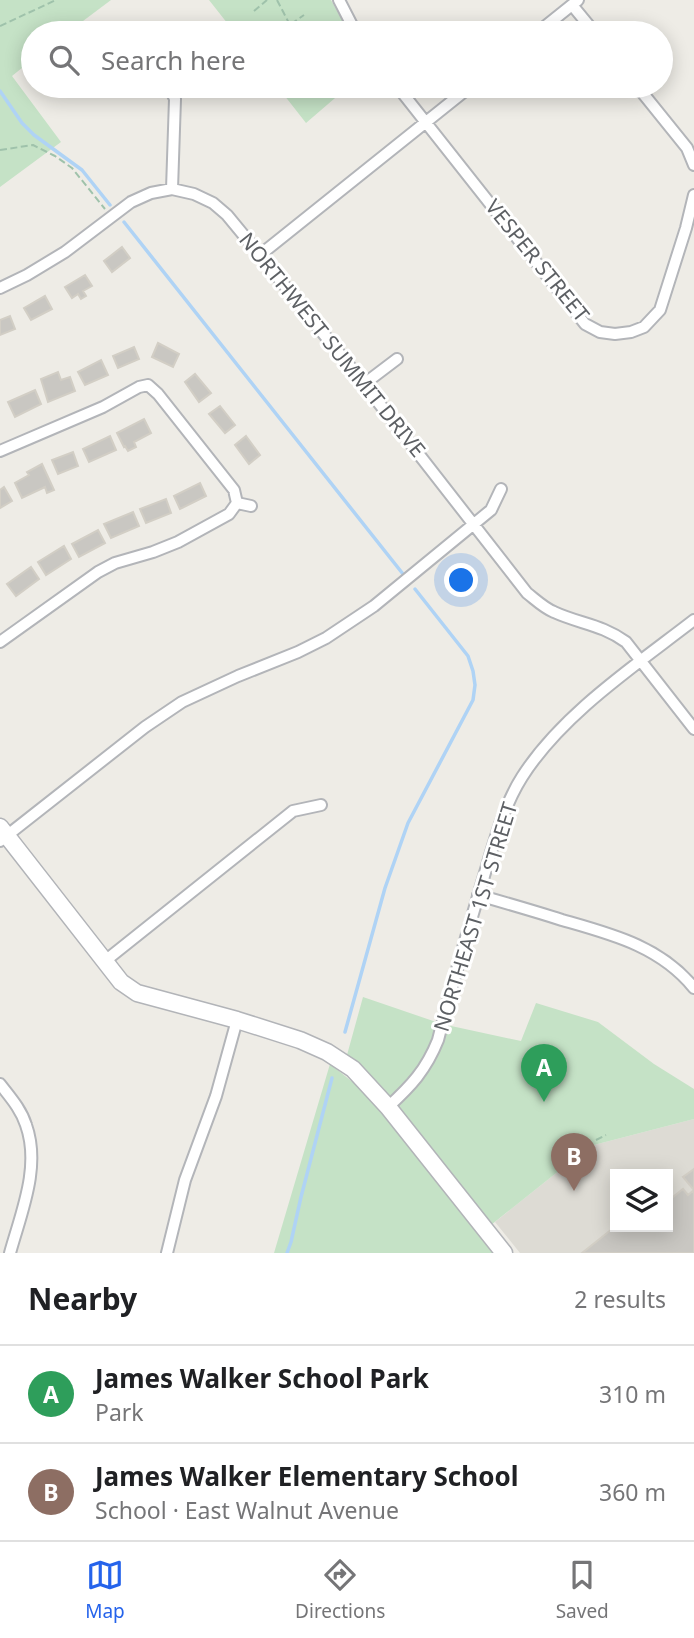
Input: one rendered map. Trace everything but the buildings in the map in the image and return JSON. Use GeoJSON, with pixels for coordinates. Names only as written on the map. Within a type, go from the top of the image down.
{"type":"FeatureCollection","features":[{"type":"Feature","properties":{"kind":"street"},"geometry":{"type":"LineString","coordinates":[[339,0],[350,21]]}},
{"type":"Feature","properties":{"kind":"street"},"geometry":{"type":"LineString","coordinates":[[552,21],[575,2],[587,21]]}},
{"type":"Feature","properties":{"kind":"street"},"geometry":{"type":"LineString","coordinates":[[0,288],[65,252],[131,202],[151,193],[172,189],[175,98]]}},
{"type":"Feature","properties":{"kind":"street","name":"VESPER STREET"},"geometry":{"type":"LineString","coordinates":[[407,98],[585,324],[600,332],[631,332],[644,327],[660,310],[694,195]]}},
{"type":"Feature","properties":{"kind":"street"},"geometry":{"type":"LineString","coordinates":[[260,255],[456,98]]}},
{"type":"Feature","properties":{"kind":"street"},"geometry":{"type":"LineString","coordinates":[[647,98],[687,148],[694,165]]}},
{"type":"Feature","properties":{"kind":"street","name":"NORTHWEST SUMMIT DRIVE"},"geometry":{"type":"LineString","coordinates":[[172,189],[194,194],[213,203],[227,215],[364,384],[527,593],[554,612],[600,626],[625,642],[694,729]]}},
{"type":"Feature","properties":{"kind":"street"},"geometry":{"type":"LineString","coordinates":[[364,384],[397,359]]}},
{"type":"Feature","properties":{"kind":"street"},"geometry":{"type":"LineString","coordinates":[[0,451],[148,385],[234,490],[237,503],[229,514],[178,541],[153,552],[115,563],[98,572],[0,642]]}},
{"type":"Feature","properties":{"kind":"street"},"geometry":{"type":"LineString","coordinates":[[501,489],[491,510],[374,606],[326,638],[182,702],[145,726],[2,835],[121,982],[137,993],[300,1040],[327,1052],[353,1069],[388,1107],[504,1253]]}},
{"type":"Feature","properties":{"kind":"street"},"geometry":{"type":"LineString","coordinates":[[237,503],[251,506]]}},
{"type":"Feature","properties":{"kind":"street","name":"NORTHEAST 1ST STREET"},"geometry":{"type":"LineString","coordinates":[[388,1107],[408,1089],[424,1070],[432,1055],[501,821],[522,778],[559,730],[580,710],[694,620]]}},
{"type":"Feature","properties":{"kind":"street"},"geometry":{"type":"LineString","coordinates":[[105,961],[293,811],[321,805]]}},
{"type":"Feature","properties":{"kind":"street"},"geometry":{"type":"LineString","coordinates":[[478,895],[619,936],[648,950],[675,968],[694,988]]}},
{"type":"Feature","properties":{"kind":"street"},"geometry":{"type":"LineString","coordinates":[[167,1253],[185,1180],[215,1096],[237,1020]]}},
{"type":"Feature","properties":{"kind":"street"},"geometry":{"type":"LineString","coordinates":[[0,1084],[16,1104],[27,1126],[32,1158],[29,1181],[10,1253]]}},
{"type":"Feature","properties":{"kind":"path"},"geometry":{"type":"LineString","coordinates":[[1,26],[56,0]]}},
{"type":"Feature","properties":{"kind":"path"},"geometry":{"type":"LineString","coordinates":[[254,11],[267,0]]}},
{"type":"Feature","properties":{"kind":"path"},"geometry":{"type":"LineString","coordinates":[[277,0],[288,21]]}},
{"type":"Feature","properties":{"kind":"path"},"geometry":{"type":"LineString","coordinates":[[296,21],[304,15]]}},
{"type":"Feature","properties":{"kind":"path"},"geometry":{"type":"LineString","coordinates":[[0,150],[33,145],[55,156],[72,169],[112,217]]}},
{"type":"Feature","properties":{"kind":"path"},"geometry":{"type":"LineString","coordinates":[[596,1140],[606,1135]]}},
{"type":"Feature","properties":{"kind":"shaded area"},"geometry":{"type":"Polygon","coordinates":[[[694,1119],[694,1253],[520,1253],[495,1222],[590,1146],[694,1119]]]}},
{"type":"Feature","properties":{"kind":"green space"},"geometry":{"type":"Polygon","coordinates":[[[0,0],[111,0],[83,21],[21,21],[21,69],[12,76],[21,88],[21,98],[28,98],[61,142],[0,187],[0,0]]]}},
{"type":"Feature","properties":{"kind":"green space"},"geometry":{"type":"Polygon","coordinates":[[[209,0],[331,0],[342,21],[226,21],[209,0]]]}},
{"type":"Feature","properties":{"kind":"green space"},"geometry":{"type":"Polygon","coordinates":[[[286,98],[335,98],[306,123],[286,98]]]}},
{"type":"Feature","properties":{"kind":"green space"},"geometry":{"type":"Polygon","coordinates":[[[363,997],[442,1024],[521,1041],[536,1003],[598,1022],[654,1064],[694,1089],[694,1119],[590,1146],[491,1225],[383,1088],[347,1055],[363,997]]]}},
{"type":"Feature","properties":{"kind":"green space"},"geometry":{"type":"Polygon","coordinates":[[[330,1064],[365,1092],[418,1153],[496,1253],[274,1253],[330,1064]]]}},
{"type":"Feature","properties":{"kind":"waterway"},"geometry":{"type":"LineString","coordinates":[[0,91],[22,123],[82,170],[110,205]]}},
{"type":"Feature","properties":{"kind":"waterway"},"geometry":{"type":"LineString","coordinates":[[124,222],[403,574]]}},
{"type":"Feature","properties":{"kind":"waterway"},"geometry":{"type":"LineString","coordinates":[[345,1032],[385,888],[408,823],[473,700],[475,685],[468,656],[415,589]]}},
{"type":"Feature","properties":{"kind":"waterway"},"geometry":{"type":"LineString","coordinates":[[287,1253],[332,1078]]}},
{"type":"Feature","properties":{"kind":"place","name":"James Walker School Park"},"geometry":{"type":"Point","coordinates":[544,1102]}},
{"type":"Feature","properties":{"kind":"place","name":"James Walker Elementary School"},"geometry":{"type":"Point","coordinates":[574,1191]}}]}
